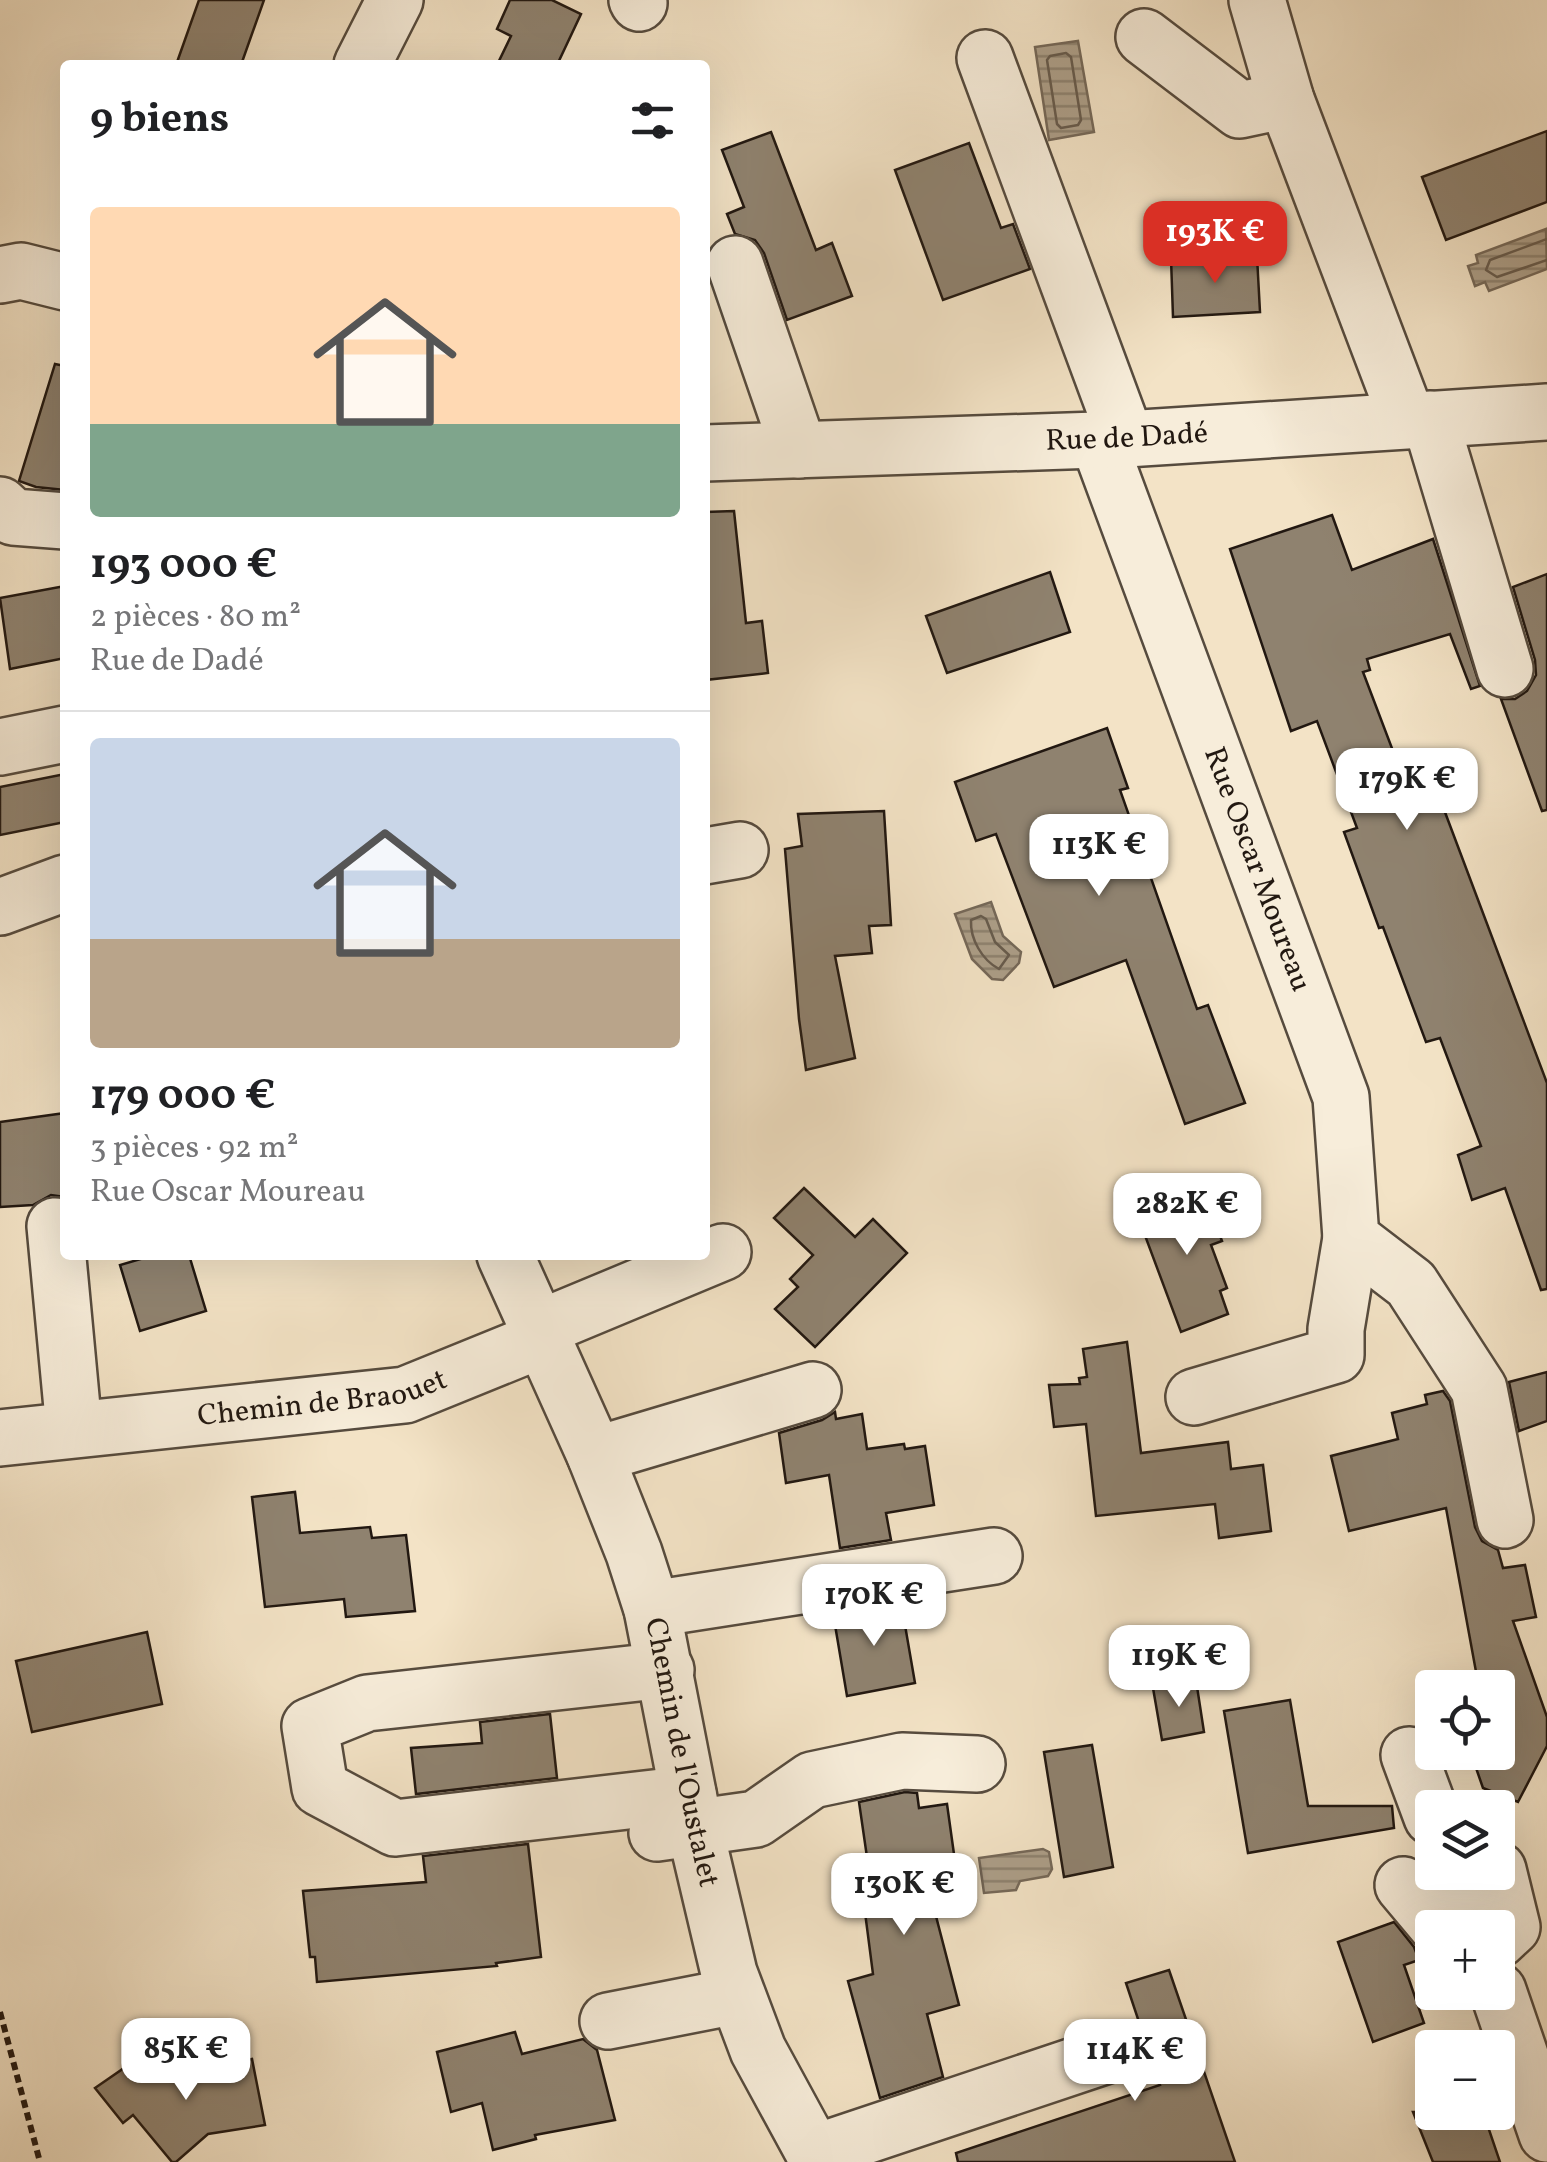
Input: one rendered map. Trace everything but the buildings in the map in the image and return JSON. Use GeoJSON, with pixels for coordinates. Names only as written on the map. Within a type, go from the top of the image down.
{"type":"FeatureCollection","features":[{"type":"Feature","properties":{"kind":"street"},"geometry":{"type":"LineString","coordinates":[[365,60],[395,0]]}},
{"type":"Feature","properties":{"kind":"street"},"geometry":{"type":"LineString","coordinates":[[1258,0],[1286,100],[1419,419],[1505,669]]}},
{"type":"Feature","properties":{"kind":"street"},"geometry":{"type":"LineString","coordinates":[[1144,37],[1240,110],[1286,100]]}},
{"type":"Feature","properties":{"kind":"street","name":"Rue Oscar Moureau"},"geometry":{"type":"LineString","coordinates":[[985,58],[1112,440],[1341,1096],[1351,1238],[1336,1329],[1336,1355],[1194,1397]]}},
{"type":"Feature","properties":{"kind":"street"},"geometry":{"type":"LineString","coordinates":[[735,264],[799,450]]}},
{"type":"Feature","properties":{"kind":"street"},"geometry":{"type":"LineString","coordinates":[[0,274],[21,271],[60,281]]}},
{"type":"Feature","properties":{"kind":"street","name":"Rue de Dadé"},"geometry":{"type":"LineString","coordinates":[[710,453],[1112,440],[1547,412]]}},
{"type":"Feature","properties":{"kind":"street"},"geometry":{"type":"LineString","coordinates":[[0,505],[12,517],[60,522]]}},
{"type":"Feature","properties":{"kind":"street"},"geometry":{"type":"LineString","coordinates":[[0,747],[60,735]]}},
{"type":"Feature","properties":{"kind":"street"},"geometry":{"type":"LineString","coordinates":[[0,907],[60,885]]}},
{"type":"Feature","properties":{"kind":"street"},"geometry":{"type":"LineString","coordinates":[[55,1226],[74,1430]]}},
{"type":"Feature","properties":{"kind":"street"},"geometry":{"type":"LineString","coordinates":[[1351,1238],[1410,1284],[1479,1389],[1505,1520]]}},
{"type":"Feature","properties":{"kind":"street","name":"Chemin de Braouet"},"geometry":{"type":"LineString","coordinates":[[710,1258],[723,1252]]}},
{"type":"Feature","properties":{"kind":"street"},"geometry":{"type":"LineString","coordinates":[[507,1260],[540,1334]]}},
{"type":"Feature","properties":{"kind":"street","name":"Chemin de Braouet"},"geometry":{"type":"LineString","coordinates":[[0,1438],[405,1395],[705,1260]]}},
{"type":"Feature","properties":{"kind":"street","name":"Chemin de l'Oustalet"},"geometry":{"type":"LineString","coordinates":[[540,1334],[594,1456],[652,1609],[691,1811],[736,1996],[758,2050],[816,2158]]}},
{"type":"Feature","properties":{"kind":"street"},"geometry":{"type":"LineString","coordinates":[[594,1456],[813,1390]]}},
{"type":"Feature","properties":{"kind":"street"},"geometry":{"type":"LineString","coordinates":[[652,1609],[994,1556]]}},
{"type":"Feature","properties":{"kind":"street"},"geometry":{"type":"LineString","coordinates":[[666,1670],[367,1704],[310,1726],[320,1788],[394,1828],[691,1811],[756,1819],[812,1780],[902,1762],[977,1764]]}},
{"type":"Feature","properties":{"kind":"street"},"geometry":{"type":"LineString","coordinates":[[1409,1754],[1422,1790]]}},
{"type":"Feature","properties":{"kind":"street"},"geometry":{"type":"LineString","coordinates":[[415,1858],[691,1811]]}},
{"type":"Feature","properties":{"kind":"street"},"geometry":{"type":"LineString","coordinates":[[1439,1890],[1458,1910]]}},
{"type":"Feature","properties":{"kind":"street"},"geometry":{"type":"LineString","coordinates":[[608,2021],[736,1996]]}},
{"type":"Feature","properties":{"kind":"street"},"geometry":{"type":"LineString","coordinates":[[1505,2010],[1547,2134]]}},
{"type":"Feature","properties":{"kind":"street"},"geometry":{"type":"LineString","coordinates":[[816,2158],[1106,2055]]}},
{"type":"Feature","properties":{"kind":"path"},"geometry":{"type":"LineString","coordinates":[[0,2012],[40,2162]]}},
{"type":"Feature","properties":{"kind":"water"},"geometry":{"type":"Polygon","coordinates":[[[1078,41],[1094,132],[1049,140],[1035,47],[1078,41]]]}},
{"type":"Feature","properties":{"kind":"water"},"geometry":{"type":"Polygon","coordinates":[[[1546,229],[1547,269],[1489,291],[1485,282],[1475,286],[1468,266],[1478,263],[1476,255],[1546,229]]]}},
{"type":"Feature","properties":{"kind":"water"},"geometry":{"type":"Polygon","coordinates":[[[991,902],[1003,936],[1021,952],[1019,963],[1003,980],[992,979],[972,959],[955,914],[991,902]]]}},
{"type":"Feature","properties":{"kind":"water"},"geometry":{"type":"Polygon","coordinates":[[[1043,1849],[1049,1852],[1052,1869],[1048,1876],[1020,1881],[1016,1890],[984,1893],[979,1858],[1043,1849]]]}}]}
